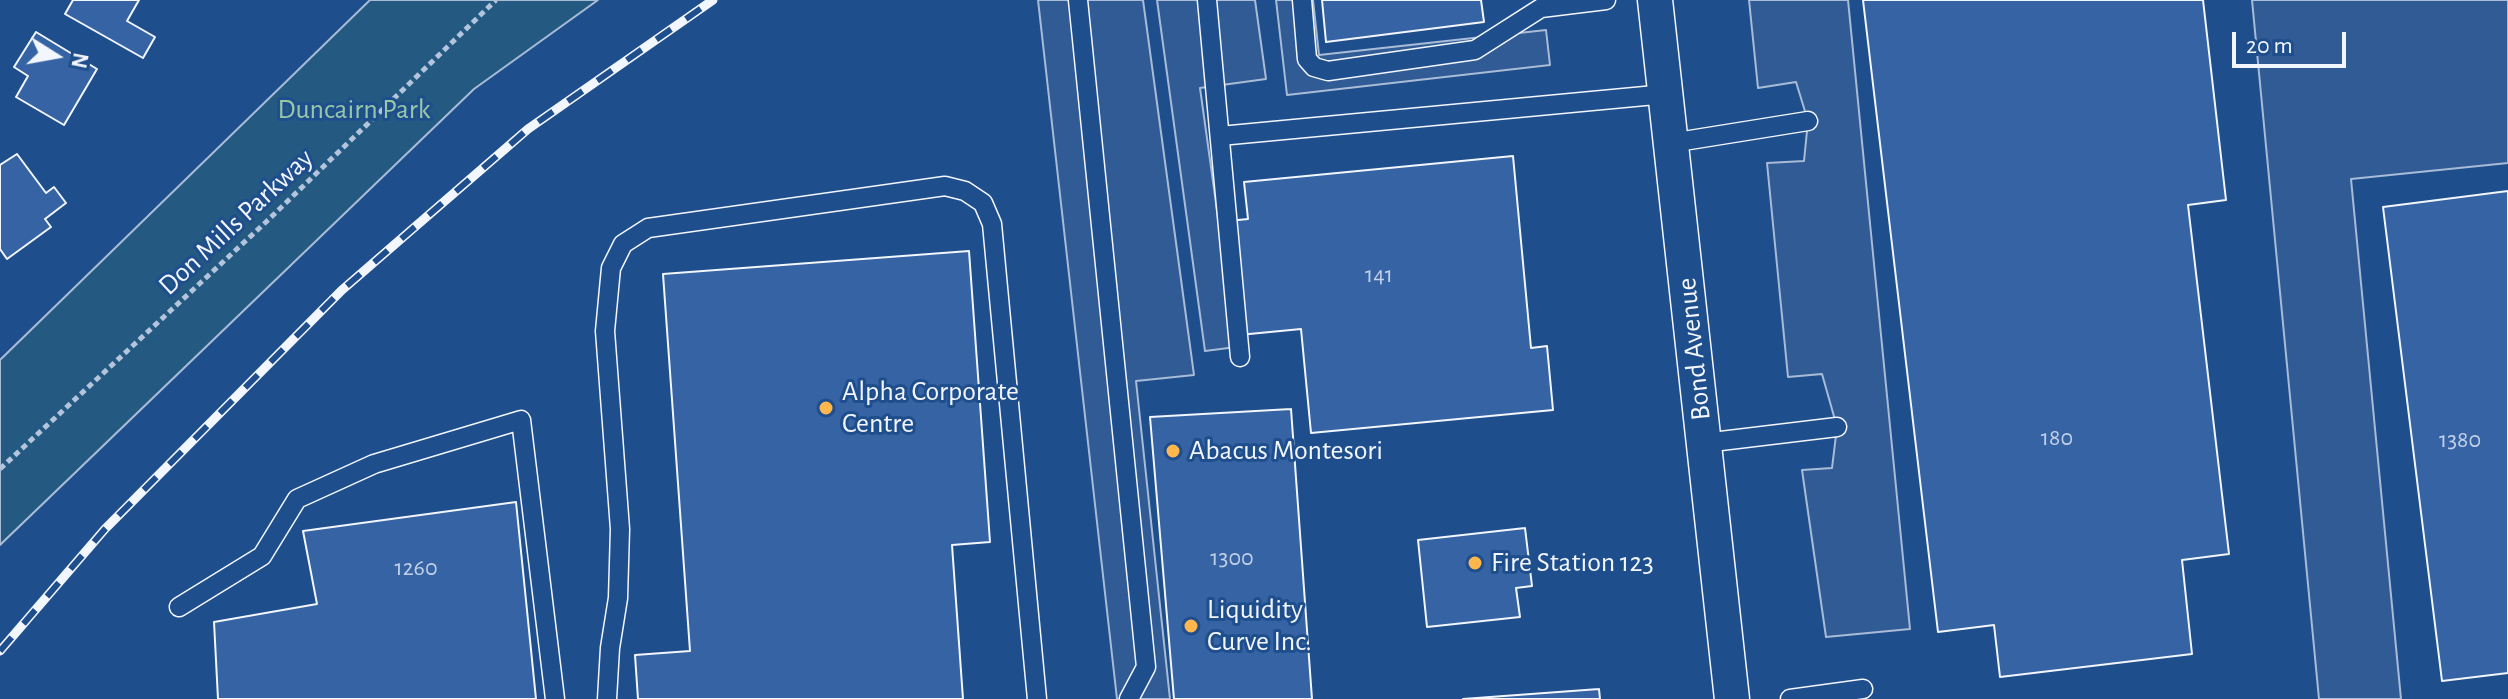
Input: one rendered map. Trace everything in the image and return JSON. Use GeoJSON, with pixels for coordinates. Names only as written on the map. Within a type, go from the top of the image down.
{"type":"FeatureCollection","features":[{"type":"Feature","properties":{"kind":"street","name":"Bond Avenue"},"geometry":{"type":"LineString","coordinates":[[1655,0],[1732,699]]}},
{"type":"Feature","properties":{"kind":"lane"},"geometry":{"type":"LineString","coordinates":[[1078,0],[1146,667],[1129,699]]}},
{"type":"Feature","properties":{"kind":"lane"},"geometry":{"type":"LineString","coordinates":[[1207,0],[1240,357]]}},
{"type":"Feature","properties":{"kind":"lane"},"geometry":{"type":"LineString","coordinates":[[1302,0],[1307,59],[1314,67],[1328,71],[1475,50],[1541,8],[1606,0]]}},
{"type":"Feature","properties":{"kind":"lane"},"geometry":{"type":"LineString","coordinates":[[1220,136],[1666,94]]}},
{"type":"Feature","properties":{"kind":"lane"},"geometry":{"type":"LineString","coordinates":[[1671,143],[1808,121]]}},
{"type":"Feature","properties":{"kind":"lane"},"geometry":{"type":"LineString","coordinates":[[607,699],[610,648],[618,598],[620,529],[605,331],[611,268],[623,244],[648,228],[945,186],[965,191],[983,203],[992,224],[1037,699]]}},
{"type":"Feature","properties":{"kind":"lane"},"geometry":{"type":"LineString","coordinates":[[179,607],[262,556],[297,499],[374,464],[521,420],[555,699]]}},
{"type":"Feature","properties":{"kind":"lane"},"geometry":{"type":"LineString","coordinates":[[1704,443],[1837,427]]}},
{"type":"Feature","properties":{"kind":"lane"},"geometry":{"type":"LineString","coordinates":[[1790,699],[1863,689]]}},
{"type":"Feature","properties":{"kind":"path","name":"Don Mills Parkway"},"geometry":{"type":"LineString","coordinates":[[0,469],[266,222],[496,0]]}},
{"type":"Feature","properties":{"kind":"green space","name":"Duncairn Park"},"geometry":{"type":"Polygon","coordinates":[[[370,0],[598,0],[474,89],[0,545],[0,360],[370,0]]]}},
{"type":"Feature","properties":{"kind":"shaded area"},"geometry":{"type":"Polygon","coordinates":[[[1038,0],[1143,0],[1194,375],[1136,381],[1170,699],[1117,699],[1038,0]]]}},
{"type":"Feature","properties":{"kind":"shaded area"},"geometry":{"type":"Polygon","coordinates":[[[1157,0],[1255,0],[1266,79],[1200,88],[1236,347],[1205,351],[1157,0]]]}},
{"type":"Feature","properties":{"kind":"shaded area"},"geometry":{"type":"Polygon","coordinates":[[[1276,0],[1313,0],[1319,55],[1546,30],[1550,65],[1287,95],[1276,0]]]}},
{"type":"Feature","properties":{"kind":"shaded area"},"geometry":{"type":"Polygon","coordinates":[[[1749,0],[1848,0],[1910,629],[1826,637],[1802,470],[1832,468],[1837,427],[1822,374],[1788,377],[1767,163],[1804,161],[1808,121],[1796,82],[1758,88],[1749,0]]]}},
{"type":"Feature","properties":{"kind":"shaded area"},"geometry":{"type":"Polygon","coordinates":[[[2252,0],[2508,0],[2508,163],[2351,179],[2401,699],[2319,699],[2252,0]]]}},
{"type":"Feature","properties":{"kind":"building"},"geometry":{"type":"Polygon","coordinates":[[[73,0],[139,0],[127,21],[155,37],[143,58],[65,14],[73,0]]]}},
{"type":"Feature","properties":{"kind":"building"},"geometry":{"type":"Polygon","coordinates":[[[1322,0],[1481,0],[1484,22],[1326,42],[1322,0]]]}},
{"type":"Feature","properties":{"kind":"building"},"geometry":{"type":"Polygon","coordinates":[[[1863,0],[2203,0],[2226,200],[2188,205],[2229,554],[2182,560],[2192,654],[2000,677],[1994,625],[1938,632],[1863,0]]]}},
{"type":"Feature","properties":{"kind":"building"},"geometry":{"type":"Polygon","coordinates":[[[36,32],[97,69],[64,125],[16,97],[28,76],[14,67],[36,32]]]}},
{"type":"Feature","properties":{"kind":"building"},"geometry":{"type":"Polygon","coordinates":[[[17,154],[46,193],[54,187],[66,203],[45,219],[51,227],[7,259],[0,249],[0,165],[17,154]]]}},
{"type":"Feature","properties":{"kind":"building"},"geometry":{"type":"Polygon","coordinates":[[[1513,156],[1531,348],[1547,346],[1553,410],[1311,433],[1301,329],[1239,335],[1228,221],[1248,219],[1244,182],[1513,156]]]}},
{"type":"Feature","properties":{"kind":"building"},"geometry":{"type":"Polygon","coordinates":[[[2508,191],[2508,673],[2442,681],[2383,207],[2508,191]]]}},
{"type":"Feature","properties":{"kind":"building","name":"Alpha Corporate Centre"},"geometry":{"type":"Polygon","coordinates":[[[969,251],[990,542],[952,545],[963,699],[638,699],[635,655],[690,651],[663,274],[969,251]]]}},
{"type":"Feature","properties":{"kind":"building"},"geometry":{"type":"Polygon","coordinates":[[[1291,409],[1312,699],[1174,699],[1150,417],[1291,409]]]}},
{"type":"Feature","properties":{"kind":"building"},"geometry":{"type":"Polygon","coordinates":[[[516,502],[536,699],[218,699],[214,622],[317,604],[303,531],[516,502]]]}},
{"type":"Feature","properties":{"kind":"building","name":"Fire Station 123"},"geometry":{"type":"Polygon","coordinates":[[[1525,528],[1532,586],[1516,588],[1520,617],[1427,627],[1418,540],[1525,528]]]}},
{"type":"Feature","properties":{"kind":"building"},"geometry":{"type":"Polygon","coordinates":[[[1599,689],[1600,699],[1463,699],[1599,689]]]}},
{"type":"Feature","properties":{"kind":"railway"},"geometry":{"type":"LineString","coordinates":[[0,651],[105,529],[342,290],[528,129],[713,0]]}},
{"type":"Feature","properties":{"kind":"place","name":"Alpha Corporate Centre"},"geometry":{"type":"Point","coordinates":[826,408]}},
{"type":"Feature","properties":{"kind":"place","name":"Abacus Montesori"},"geometry":{"type":"Point","coordinates":[1173,451]}},
{"type":"Feature","properties":{"kind":"place","name":"Fire Station 123"},"geometry":{"type":"Point","coordinates":[1475,563]}},
{"type":"Feature","properties":{"kind":"place","name":"Liquidity Curve Inc."},"geometry":{"type":"Point","coordinates":[1191,626]}}]}
